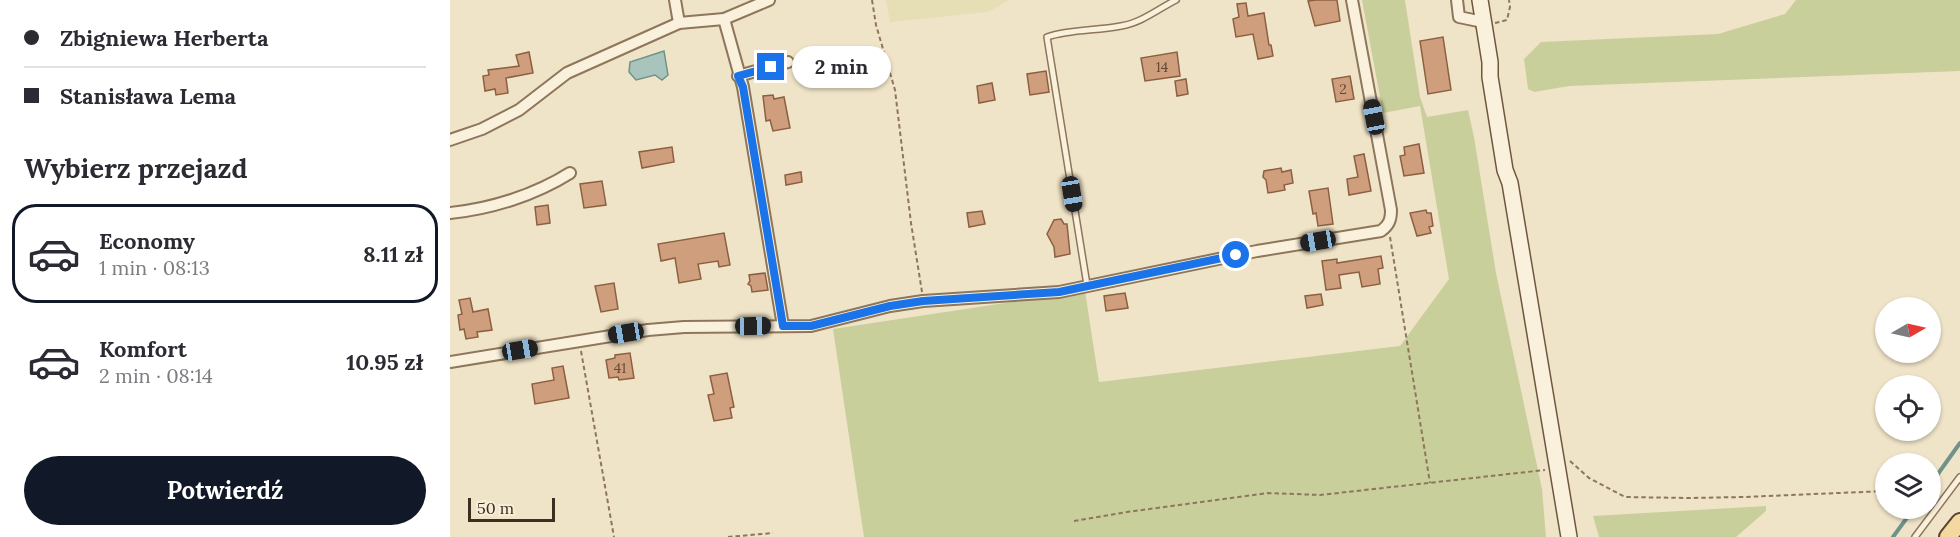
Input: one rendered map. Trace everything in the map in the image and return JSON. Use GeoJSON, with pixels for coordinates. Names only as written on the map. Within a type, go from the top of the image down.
{"type":"FeatureCollection","features":[{"type":"Feature","properties":{"kind":"main road"},"geometry":{"type":"LineString","coordinates":[[1480,0],[1505,170],[1510,183],[1569,537]]}},
{"type":"Feature","properties":{"kind":"main road"},"geometry":{"type":"LineString","coordinates":[[1948,537],[1960,522]]}},
{"type":"Feature","properties":{"kind":"street"},"geometry":{"type":"LineString","coordinates":[[675,0],[679,23]]}},
{"type":"Feature","properties":{"kind":"street"},"geometry":{"type":"LineString","coordinates":[[450,140],[482,129],[519,110],[567,73],[679,23],[724,19],[770,0]]}},
{"type":"Feature","properties":{"kind":"street"},"geometry":{"type":"LineString","coordinates":[[452,360],[648,330],[684,327],[811,326],[890,306],[923,301],[1059,292],[1257,251],[1381,231],[1388,226],[1391,210],[1352,0]]}},
{"type":"Feature","properties":{"kind":"street"},"geometry":{"type":"LineString","coordinates":[[1456,0],[1460,17],[1484,22]]}},
{"type":"Feature","properties":{"kind":"street"},"geometry":{"type":"LineString","coordinates":[[724,19],[738,76],[743,87],[783,326]]}},
{"type":"Feature","properties":{"kind":"street"},"geometry":{"type":"LineString","coordinates":[[738,76],[788,62]]}},
{"type":"Feature","properties":{"kind":"street"},"geometry":{"type":"LineString","coordinates":[[450,213],[470,211],[548,186],[570,172]]}},
{"type":"Feature","properties":{"kind":"lane"},"geometry":{"type":"LineString","coordinates":[[1087,285],[1047,37],[1061,32],[1123,26],[1141,20],[1176,0]]}},
{"type":"Feature","properties":{"kind":"lane"},"geometry":{"type":"LineString","coordinates":[[1915,537],[1960,477]]}},
{"type":"Feature","properties":{"kind":"path"},"geometry":{"type":"LineString","coordinates":[[872,0],[876,26],[895,90],[923,301]]}},
{"type":"Feature","properties":{"kind":"path"},"geometry":{"type":"LineString","coordinates":[[1484,22],[1491,24],[1507,20],[1509,0]]}},
{"type":"Feature","properties":{"kind":"path"},"geometry":{"type":"LineString","coordinates":[[1388,226],[1430,483]]}},
{"type":"Feature","properties":{"kind":"path"},"geometry":{"type":"LineString","coordinates":[[579,340],[614,537]]}},
{"type":"Feature","properties":{"kind":"path"},"geometry":{"type":"LineString","coordinates":[[1074,522],[1127,512],[1268,493],[1320,495],[1430,483],[1556,463],[1560,456],[1605,488],[1625,496],[1699,498],[1875,492]]}},
{"type":"Feature","properties":{"kind":"path"},"geometry":{"type":"LineString","coordinates":[[728,537],[773,533]]}},
{"type":"Feature","properties":{"kind":"shaded area"},"geometry":{"type":"Polygon","coordinates":[[[886,0],[1009,0],[988,12],[890,22],[886,0]]]}},
{"type":"Feature","properties":{"kind":"green space"},"geometry":{"type":"Polygon","coordinates":[[[1362,0],[1405,0],[1420,97],[1427,117],[1468,110],[1496,273],[1542,489],[1546,537],[864,537],[833,329],[1085,291],[1099,382],[1400,346],[1449,279],[1420,106],[1383,113],[1362,0]]]}},
{"type":"Feature","properties":{"kind":"green space"},"geometry":{"type":"Polygon","coordinates":[[[1796,0],[1960,0],[1960,71],[1569,86],[1534,92],[1528,89],[1524,59],[1541,42],[1718,34],[1785,14],[1796,0]]]}},
{"type":"Feature","properties":{"kind":"green space"},"geometry":{"type":"Polygon","coordinates":[[[1766,506],[1766,511],[1736,537],[1599,537],[1593,516],[1766,506]]]}},
{"type":"Feature","properties":{"kind":"water"},"geometry":{"type":"Polygon","coordinates":[[[664,51],[668,75],[662,80],[655,75],[636,80],[629,72],[630,62],[664,51]]]}},
{"type":"Feature","properties":{"kind":"building"},"geometry":{"type":"Polygon","coordinates":[[[1337,0],[1340,21],[1315,26],[1308,1],[1337,0]]]}},
{"type":"Feature","properties":{"kind":"building"},"geometry":{"type":"Polygon","coordinates":[[[1246,3],[1248,16],[1264,13],[1273,56],[1258,59],[1253,34],[1236,37],[1233,19],[1239,17],[1237,4],[1246,3]]]}},
{"type":"Feature","properties":{"kind":"building"},"geometry":{"type":"Polygon","coordinates":[[[1443,37],[1451,90],[1428,94],[1420,41],[1443,37]]]}},
{"type":"Feature","properties":{"kind":"building"},"geometry":{"type":"Polygon","coordinates":[[[529,52],[533,73],[506,78],[508,93],[496,95],[495,89],[485,91],[483,76],[489,75],[488,70],[519,66],[516,55],[529,52]]]}},
{"type":"Feature","properties":{"kind":"building"},"geometry":{"type":"Polygon","coordinates":[[[1177,52],[1180,76],[1145,81],[1141,58],[1177,52]]]}},
{"type":"Feature","properties":{"kind":"building"},"geometry":{"type":"Polygon","coordinates":[[[1046,71],[1049,92],[1030,95],[1027,74],[1046,71]]]}},
{"type":"Feature","properties":{"kind":"building"},"geometry":{"type":"Polygon","coordinates":[[[1350,76],[1354,99],[1336,102],[1332,79],[1350,76]]]}},
{"type":"Feature","properties":{"kind":"building"},"geometry":{"type":"Polygon","coordinates":[[[1186,79],[1188,94],[1177,96],[1175,81],[1186,79]]]}},
{"type":"Feature","properties":{"kind":"building"},"geometry":{"type":"Polygon","coordinates":[[[992,83],[995,100],[979,103],[977,86],[992,83]]]}},
{"type":"Feature","properties":{"kind":"building"},"geometry":{"type":"Polygon","coordinates":[[[773,95],[774,99],[784,97],[790,128],[773,131],[770,120],[766,121],[763,96],[773,95]]]}},
{"type":"Feature","properties":{"kind":"building"},"geometry":{"type":"Polygon","coordinates":[[[1419,144],[1424,173],[1404,176],[1400,156],[1405,155],[1404,147],[1419,144]]]}},
{"type":"Feature","properties":{"kind":"building"},"geometry":{"type":"Polygon","coordinates":[[[672,147],[674,162],[642,168],[639,152],[672,147]]]}},
{"type":"Feature","properties":{"kind":"building"},"geometry":{"type":"Polygon","coordinates":[[[1364,154],[1371,191],[1349,195],[1347,179],[1358,177],[1354,156],[1364,154]]]}},
{"type":"Feature","properties":{"kind":"building"},"geometry":{"type":"Polygon","coordinates":[[[1281,168],[1282,172],[1291,170],[1293,183],[1284,185],[1285,190],[1268,193],[1266,180],[1263,177],[1264,171],[1281,168]]]}},
{"type":"Feature","properties":{"kind":"building"},"geometry":{"type":"Polygon","coordinates":[[[801,172],[802,182],[786,185],[785,175],[801,172]]]}},
{"type":"Feature","properties":{"kind":"building"},"geometry":{"type":"Polygon","coordinates":[[[602,181],[606,205],[584,208],[580,184],[602,181]]]}},
{"type":"Feature","properties":{"kind":"building"},"geometry":{"type":"Polygon","coordinates":[[[1328,188],[1333,224],[1318,226],[1316,213],[1313,214],[1309,191],[1328,188]]]}},
{"type":"Feature","properties":{"kind":"building"},"geometry":{"type":"Polygon","coordinates":[[[548,205],[550,223],[537,225],[535,207],[548,205]]]}},
{"type":"Feature","properties":{"kind":"building"},"geometry":{"type":"Polygon","coordinates":[[[1426,210],[1427,213],[1431,213],[1433,226],[1429,227],[1431,233],[1417,236],[1410,213],[1426,210]]]}},
{"type":"Feature","properties":{"kind":"building"},"geometry":{"type":"Polygon","coordinates":[[[982,211],[985,224],[969,227],[967,213],[982,211]]]}},
{"type":"Feature","properties":{"kind":"building"},"geometry":{"type":"Polygon","coordinates":[[[1061,219],[1064,224],[1067,224],[1070,254],[1055,257],[1054,247],[1047,234],[1054,220],[1061,219]]]}},
{"type":"Feature","properties":{"kind":"building"},"geometry":{"type":"Polygon","coordinates":[[[724,233],[730,265],[719,267],[718,261],[698,264],[701,279],[679,283],[675,258],[661,261],[658,244],[724,233]]]}},
{"type":"Feature","properties":{"kind":"building"},"geometry":{"type":"Polygon","coordinates":[[[1381,256],[1383,268],[1378,269],[1380,284],[1362,287],[1359,272],[1339,275],[1341,288],[1326,290],[1322,261],[1337,259],[1337,263],[1381,256]]]}},
{"type":"Feature","properties":{"kind":"building"},"geometry":{"type":"Polygon","coordinates":[[[765,273],[768,290],[752,292],[748,284],[749,275],[765,273]]]}},
{"type":"Feature","properties":{"kind":"building"},"geometry":{"type":"Polygon","coordinates":[[[614,283],[618,309],[601,312],[595,286],[614,283]]]}},
{"type":"Feature","properties":{"kind":"building"},"geometry":{"type":"Polygon","coordinates":[[[1125,293],[1128,308],[1106,311],[1104,296],[1125,293]]]}},
{"type":"Feature","properties":{"kind":"building"},"geometry":{"type":"Polygon","coordinates":[[[1321,294],[1323,305],[1307,308],[1305,296],[1321,294]]]}},
{"type":"Feature","properties":{"kind":"building"},"geometry":{"type":"Polygon","coordinates":[[[470,298],[473,312],[488,309],[492,330],[477,332],[478,337],[466,339],[464,329],[460,330],[458,315],[462,314],[459,300],[470,298]]]}},
{"type":"Feature","properties":{"kind":"building"},"geometry":{"type":"Polygon","coordinates":[[[630,353],[634,378],[619,380],[618,377],[609,378],[606,360],[615,358],[615,355],[630,353]]]}},
{"type":"Feature","properties":{"kind":"building"},"geometry":{"type":"Polygon","coordinates":[[[563,366],[569,398],[535,404],[532,384],[554,380],[552,368],[563,366]]]}},
{"type":"Feature","properties":{"kind":"building"},"geometry":{"type":"Polygon","coordinates":[[[727,373],[734,407],[730,408],[732,418],[714,421],[708,395],[714,394],[710,376],[727,373]]]}},
{"type":"Feature","properties":{"kind":"waterway"},"geometry":{"type":"LineString","coordinates":[[1941,470],[1960,443]]}},
{"type":"Feature","properties":{"kind":"waterway"},"geometry":{"type":"LineString","coordinates":[[1893,537],[1906,519]]}},
{"type":"Feature","properties":{"kind":"route"},"geometry":{"type":"LineString","coordinates":[[771,67],[738,76],[743,87],[783,326],[811,326],[890,306],[923,301],[1059,292],[1236,255]]}}]}
